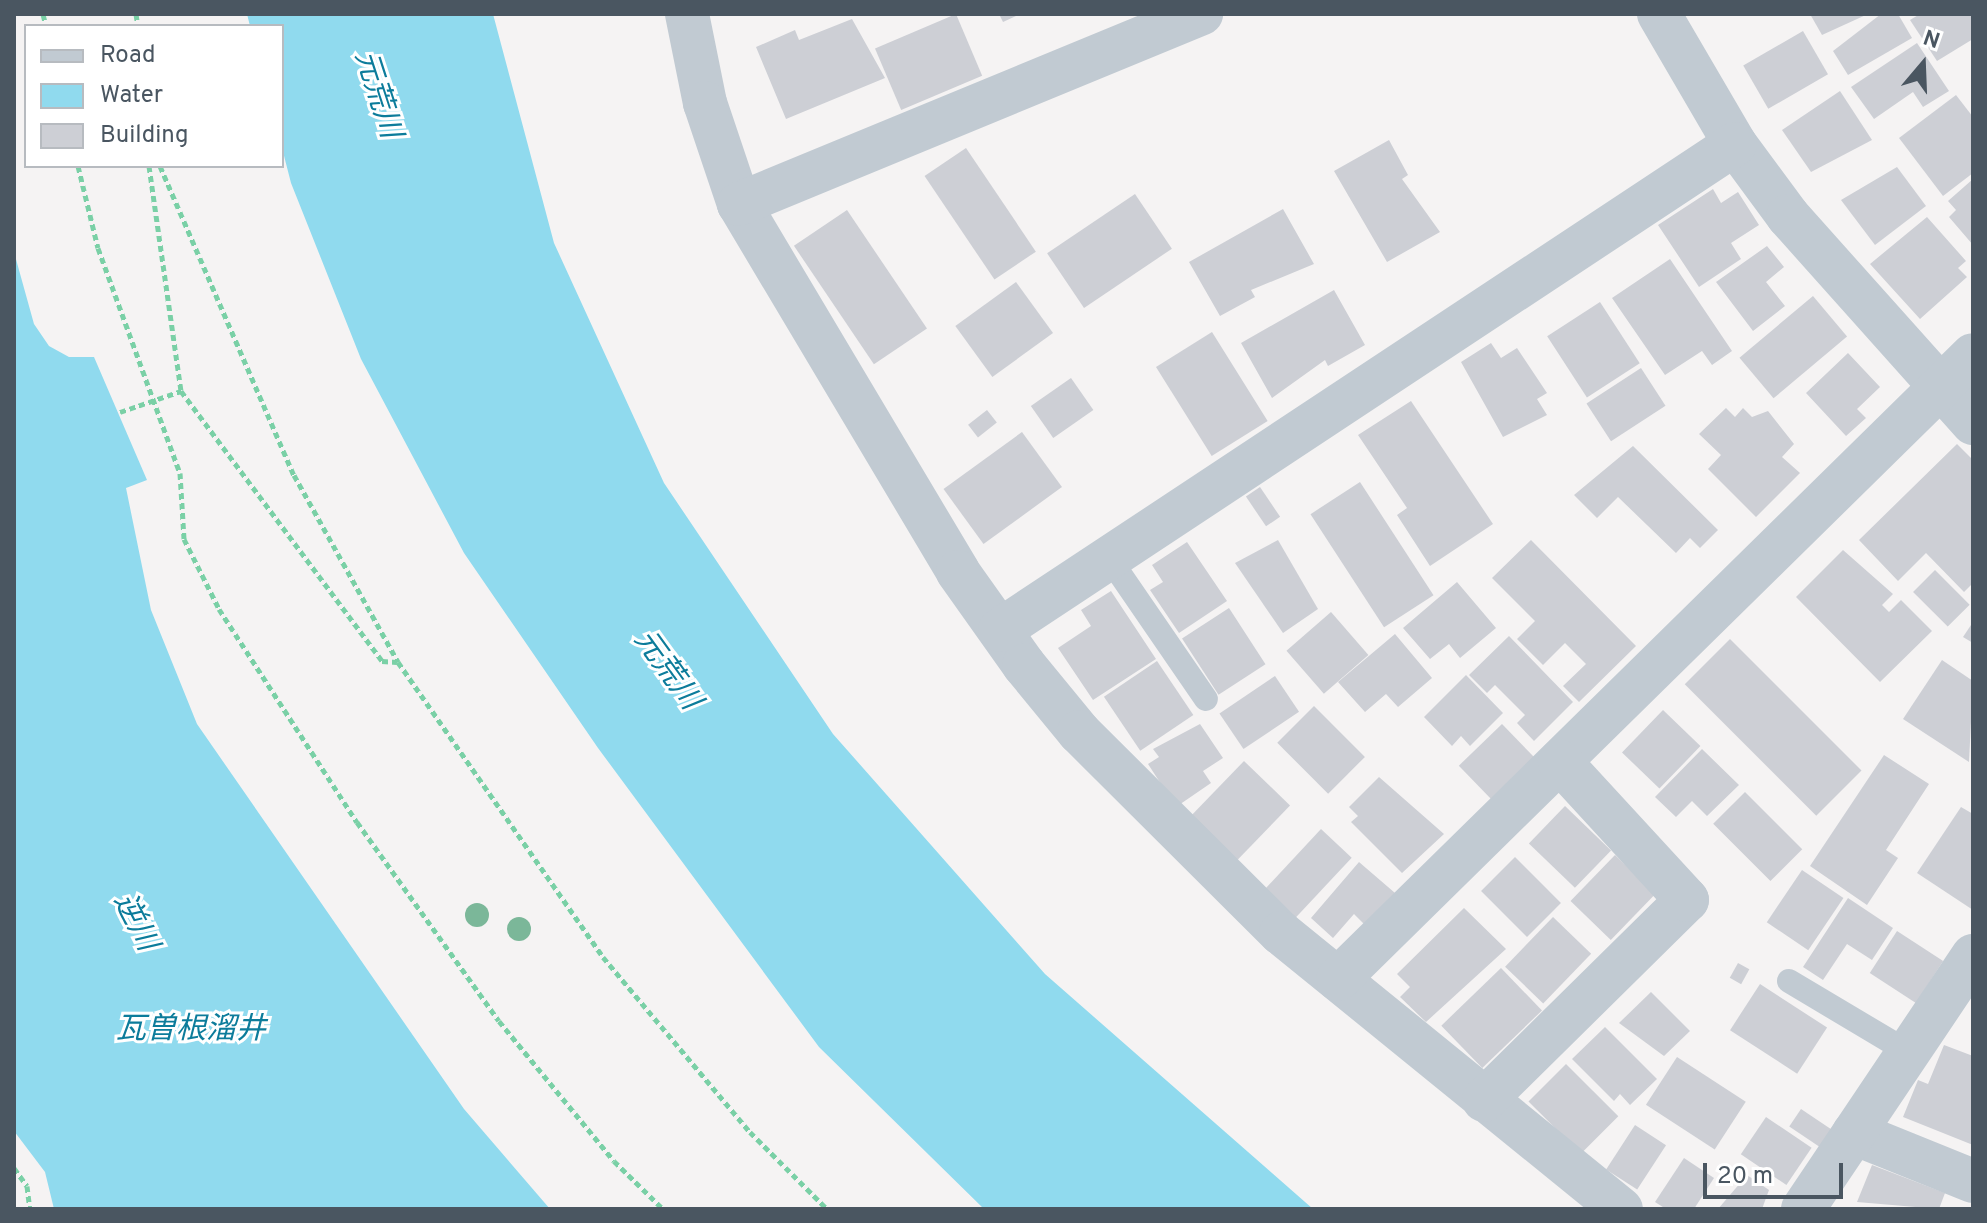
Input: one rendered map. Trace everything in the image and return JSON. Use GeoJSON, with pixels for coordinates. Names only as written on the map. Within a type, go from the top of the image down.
{"type":"FeatureCollection","features":[{"type":"Feature","properties":{"kind":"street"},"geometry":{"type":"LineString","coordinates":[[687,14],[705,103],[739,204],[878,442],[1000,630],[1079,732],[1202,860],[1338,979],[1621,1209]]}},
{"type":"Feature","properties":{"kind":"street"},"geometry":{"type":"LineString","coordinates":[[739,204],[1201,14]]}},
{"type":"Feature","properties":{"kind":"street"},"geometry":{"type":"LineString","coordinates":[[1659,14],[1735,144],[1858,302],[1973,423]]}},
{"type":"Feature","properties":{"kind":"street"},"geometry":{"type":"LineString","coordinates":[[1000,630],[1735,144]]}},
{"type":"Feature","properties":{"kind":"street"},"geometry":{"type":"LineString","coordinates":[[1338,979],[1973,355]]}},
{"type":"Feature","properties":{"kind":"street"},"geometry":{"type":"LineString","coordinates":[[1484,1100],[1687,900],[1560,762]]}},
{"type":"Feature","properties":{"kind":"street"},"geometry":{"type":"LineString","coordinates":[[1803,1209],[1973,956]]}},
{"type":"Feature","properties":{"kind":"street"},"geometry":{"type":"LineString","coordinates":[[1854,1133],[1973,1181]]}},
{"type":"Feature","properties":{"kind":"lane"},"geometry":{"type":"LineString","coordinates":[[1109,558],[1206,699]]}},
{"type":"Feature","properties":{"kind":"lane"},"geometry":{"type":"LineString","coordinates":[[1789,981],[1908,1052]]}},
{"type":"Feature","properties":{"kind":"path"},"geometry":{"type":"LineString","coordinates":[[78,168],[98,248],[180,473],[184,539],[219,609],[357,822],[499,1021],[614,1161],[663,1209]]}},
{"type":"Feature","properties":{"kind":"path"},"geometry":{"type":"LineString","coordinates":[[149,168],[181,391],[382,661],[398,662]]}},
{"type":"Feature","properties":{"kind":"path"},"geometry":{"type":"LineString","coordinates":[[161,168],[294,475],[398,662],[603,957],[750,1132],[827,1209]]}},
{"type":"Feature","properties":{"kind":"path"},"geometry":{"type":"LineString","coordinates":[[120,412],[181,391]]}},
{"type":"Feature","properties":{"kind":"path"},"geometry":{"type":"LineString","coordinates":[[14,1168],[27,1186],[30,1209]]}},
{"type":"Feature","properties":{"kind":"water","name":"元荒川"},"geometry":{"type":"Polygon","coordinates":[[[247,14],[493,14],[554,243],[664,483],[833,734],[1045,974],[1313,1209],[984,1209],[819,1047],[598,748],[464,553],[361,359],[291,183],[284,156],[284,24],[250,24],[247,14]]]}},
{"type":"Feature","properties":{"kind":"water","name":"瓦曽根溜井"},"geometry":{"type":"Polygon","coordinates":[[[14,252],[34,324],[49,346],[69,357],[94,357],[147,480],[126,488],[151,610],[197,724],[464,1109],[550,1209],[54,1209],[45,1172],[14,1131],[14,252]]]}},
{"type":"Feature","properties":{"kind":"building"},"geometry":{"type":"Polygon","coordinates":[[[956,14],[982,76],[901,110],[875,48],[956,14]]]}},
{"type":"Feature","properties":{"kind":"building"},"geometry":{"type":"Polygon","coordinates":[[[999,14],[1016,14],[1016,16],[1003,22],[999,14]]]}},
{"type":"Feature","properties":{"kind":"building"},"geometry":{"type":"Polygon","coordinates":[[[1810,14],[1868,14],[1822,35],[1810,14]]]}},
{"type":"Feature","properties":{"kind":"building"},"geometry":{"type":"Polygon","coordinates":[[[1881,14],[1898,14],[1912,38],[1848,75],[1833,51],[1881,14]]]}},
{"type":"Feature","properties":{"kind":"building"},"geometry":{"type":"Polygon","coordinates":[[[1920,14],[1973,14],[1973,39],[1937,61],[1910,20],[1920,14]]]}},
{"type":"Feature","properties":{"kind":"building"},"geometry":{"type":"Polygon","coordinates":[[[852,19],[885,78],[786,119],[756,47],[795,30],[799,40],[852,19]]]}},
{"type":"Feature","properties":{"kind":"building"},"geometry":{"type":"Polygon","coordinates":[[[1803,31],[1828,74],[1768,109],[1743,66],[1803,31]]]}},
{"type":"Feature","properties":{"kind":"building"},"geometry":{"type":"Polygon","coordinates":[[[1917,43],[1949,91],[1923,107],[1913,92],[1874,119],[1851,87],[1917,43]]]}},
{"type":"Feature","properties":{"kind":"building"},"geometry":{"type":"Polygon","coordinates":[[[1840,91],[1872,140],[1811,172],[1782,130],[1840,91]]]}},
{"type":"Feature","properties":{"kind":"building"},"geometry":{"type":"Polygon","coordinates":[[[1956,95],[1973,117],[1973,173],[1943,196],[1899,138],[1956,95]]]}},
{"type":"Feature","properties":{"kind":"building"},"geometry":{"type":"Polygon","coordinates":[[[1389,140],[1408,175],[1402,179],[1440,232],[1387,262],[1334,171],[1389,140]]]}},
{"type":"Feature","properties":{"kind":"building"},"geometry":{"type":"Polygon","coordinates":[[[966,148],[1036,252],[994,280],[925,176],[966,148]]]}},
{"type":"Feature","properties":{"kind":"building"},"geometry":{"type":"Polygon","coordinates":[[[1897,167],[1926,206],[1875,245],[1841,200],[1897,167]]]}},
{"type":"Feature","properties":{"kind":"building"},"geometry":{"type":"Polygon","coordinates":[[[1973,179],[1973,245],[1949,217],[1956,210],[1948,201],[1973,179]]]}},
{"type":"Feature","properties":{"kind":"building"},"geometry":{"type":"Polygon","coordinates":[[[1713,189],[1721,203],[1738,192],[1759,225],[1731,243],[1741,259],[1699,287],[1658,225],[1713,189]]]}},
{"type":"Feature","properties":{"kind":"building"},"geometry":{"type":"Polygon","coordinates":[[[1135,194],[1172,249],[1084,308],[1047,253],[1135,194]]]}},
{"type":"Feature","properties":{"kind":"building"},"geometry":{"type":"Polygon","coordinates":[[[1283,209],[1314,264],[1251,290],[1255,297],[1220,316],[1189,262],[1283,209]]]}},
{"type":"Feature","properties":{"kind":"building"},"geometry":{"type":"Polygon","coordinates":[[[847,210],[927,329],[874,364],[794,246],[847,210]]]}},
{"type":"Feature","properties":{"kind":"building"},"geometry":{"type":"Polygon","coordinates":[[[1927,217],[1966,261],[1958,268],[1967,277],[1920,319],[1870,264],[1927,217]]]}},
{"type":"Feature","properties":{"kind":"building"},"geometry":{"type":"Polygon","coordinates":[[[1767,246],[1784,267],[1766,282],[1785,306],[1753,331],[1716,282],[1767,246]]]}},
{"type":"Feature","properties":{"kind":"building"},"geometry":{"type":"Polygon","coordinates":[[[1670,259],[1732,351],[1712,365],[1702,351],[1665,375],[1612,298],[1670,259]]]}},
{"type":"Feature","properties":{"kind":"building"},"geometry":{"type":"Polygon","coordinates":[[[1016,282],[1053,333],[992,377],[955,326],[1016,282]]]}},
{"type":"Feature","properties":{"kind":"building"},"geometry":{"type":"Polygon","coordinates":[[[1334,290],[1365,345],[1328,366],[1325,360],[1272,398],[1241,343],[1334,290]]]}},
{"type":"Feature","properties":{"kind":"building"},"geometry":{"type":"Polygon","coordinates":[[[1813,296],[1847,337],[1774,398],[1739,358],[1813,296]]]}},
{"type":"Feature","properties":{"kind":"building"},"geometry":{"type":"Polygon","coordinates":[[[1600,302],[1640,363],[1587,398],[1547,336],[1600,302]]]}},
{"type":"Feature","properties":{"kind":"building"},"geometry":{"type":"Polygon","coordinates":[[[1212,332],[1268,421],[1212,456],[1156,367],[1212,332]]]}},
{"type":"Feature","properties":{"kind":"building"},"geometry":{"type":"Polygon","coordinates":[[[1491,343],[1501,358],[1517,348],[1547,393],[1537,399],[1547,415],[1503,437],[1461,362],[1491,343]]]}},
{"type":"Feature","properties":{"kind":"building"},"geometry":{"type":"Polygon","coordinates":[[[1848,353],[1880,387],[1857,409],[1866,418],[1846,436],[1806,393],[1848,353]]]}},
{"type":"Feature","properties":{"kind":"building"},"geometry":{"type":"Polygon","coordinates":[[[1641,368],[1666,406],[1611,441],[1586,403],[1641,368]]]}},
{"type":"Feature","properties":{"kind":"building"},"geometry":{"type":"Polygon","coordinates":[[[1071,378],[1093,410],[1053,438],[1031,406],[1071,378]]]}},
{"type":"Feature","properties":{"kind":"building"},"geometry":{"type":"Polygon","coordinates":[[[1411,401],[1493,524],[1430,566],[1397,515],[1407,508],[1358,435],[1411,401]]]}},
{"type":"Feature","properties":{"kind":"building"},"geometry":{"type":"Polygon","coordinates":[[[1726,408],[1735,417],[1743,408],[1752,417],[1768,411],[1794,444],[1782,457],[1800,473],[1756,517],[1708,469],[1721,455],[1699,434],[1726,408]]]}},
{"type":"Feature","properties":{"kind":"building"},"geometry":{"type":"Polygon","coordinates":[[[987,410],[997,423],[978,437],[968,425],[987,410]]]}},
{"type":"Feature","properties":{"kind":"building"},"geometry":{"type":"Polygon","coordinates":[[[1022,432],[1062,487],[983,544],[944,489],[1022,432]]]}},
{"type":"Feature","properties":{"kind":"building"},"geometry":{"type":"Polygon","coordinates":[[[1957,444],[1973,460],[1973,583],[1964,592],[1926,553],[1898,581],[1859,540],[1957,444]]]}},
{"type":"Feature","properties":{"kind":"building"},"geometry":{"type":"Polygon","coordinates":[[[1633,446],[1718,530],[1700,548],[1690,538],[1676,553],[1618,497],[1597,518],[1574,495],[1633,446]]]}},
{"type":"Feature","properties":{"kind":"building"},"geometry":{"type":"Polygon","coordinates":[[[1360,482],[1434,595],[1384,627],[1311,514],[1360,482]]]}},
{"type":"Feature","properties":{"kind":"building"},"geometry":{"type":"Polygon","coordinates":[[[1260,487],[1280,517],[1266,526],[1246,497],[1260,487]]]}},
{"type":"Feature","properties":{"kind":"building"},"geometry":{"type":"Polygon","coordinates":[[[1278,540],[1318,609],[1283,633],[1235,563],[1278,540]]]}},
{"type":"Feature","properties":{"kind":"building"},"geometry":{"type":"Polygon","coordinates":[[[1531,540],[1636,646],[1579,702],[1563,686],[1586,664],[1565,643],[1543,665],[1517,639],[1535,621],[1492,578],[1531,540]]]}},
{"type":"Feature","properties":{"kind":"building"},"geometry":{"type":"Polygon","coordinates":[[[1187,542],[1227,601],[1179,633],[1150,590],[1163,582],[1152,565],[1187,542]]]}},
{"type":"Feature","properties":{"kind":"building"},"geometry":{"type":"Polygon","coordinates":[[[1843,550],[1893,594],[1882,605],[1889,612],[1901,600],[1932,631],[1880,682],[1796,597],[1843,550]]]}},
{"type":"Feature","properties":{"kind":"building"},"geometry":{"type":"Polygon","coordinates":[[[1935,570],[1970,605],[1948,627],[1913,592],[1935,570]]]}},
{"type":"Feature","properties":{"kind":"building"},"geometry":{"type":"Polygon","coordinates":[[[1457,582],[1496,628],[1460,658],[1449,644],[1430,659],[1403,628],[1457,582]]]}},
{"type":"Feature","properties":{"kind":"building"},"geometry":{"type":"Polygon","coordinates":[[[1111,591],[1156,659],[1093,700],[1058,648],[1091,626],[1081,610],[1111,591]]]}},
{"type":"Feature","properties":{"kind":"building"},"geometry":{"type":"Polygon","coordinates":[[[1229,608],[1265,664],[1219,695],[1182,638],[1229,608]]]}},
{"type":"Feature","properties":{"kind":"building"},"geometry":{"type":"Polygon","coordinates":[[[1331,612],[1368,655],[1324,694],[1286,651],[1331,612]]]}},
{"type":"Feature","properties":{"kind":"building"},"geometry":{"type":"Polygon","coordinates":[[[1973,622],[1973,643],[1963,637],[1973,622]]]}},
{"type":"Feature","properties":{"kind":"building"},"geometry":{"type":"Polygon","coordinates":[[[1395,634],[1432,678],[1398,707],[1386,694],[1365,712],[1338,682],[1395,634]]]}},
{"type":"Feature","properties":{"kind":"building"},"geometry":{"type":"Polygon","coordinates":[[[1509,636],[1573,702],[1534,741],[1517,723],[1525,715],[1495,685],[1487,693],[1469,675],[1509,636]]]}},
{"type":"Feature","properties":{"kind":"building"},"geometry":{"type":"Polygon","coordinates":[[[1730,639],[1862,771],[1816,816],[1685,684],[1730,639]]]}},
{"type":"Feature","properties":{"kind":"building"},"geometry":{"type":"Polygon","coordinates":[[[1942,660],[1973,681],[1969,762],[1903,719],[1942,660]]]}},
{"type":"Feature","properties":{"kind":"building"},"geometry":{"type":"Polygon","coordinates":[[[1157,661],[1193,715],[1140,751],[1104,697],[1157,661]]]}},
{"type":"Feature","properties":{"kind":"building"},"geometry":{"type":"Polygon","coordinates":[[[1466,675],[1503,713],[1470,746],[1461,736],[1452,746],[1424,717],[1466,675]]]}},
{"type":"Feature","properties":{"kind":"building"},"geometry":{"type":"Polygon","coordinates":[[[1275,676],[1299,712],[1243,749],[1219,713],[1275,676]]]}},
{"type":"Feature","properties":{"kind":"building"},"geometry":{"type":"Polygon","coordinates":[[[1314,706],[1365,757],[1328,794],[1277,743],[1314,706]]]}},
{"type":"Feature","properties":{"kind":"building"},"geometry":{"type":"Polygon","coordinates":[[[1663,710],[1700,746],[1659,789],[1622,752],[1663,710]]]}},
{"type":"Feature","properties":{"kind":"building"},"geometry":{"type":"Polygon","coordinates":[[[1200,724],[1223,758],[1203,771],[1211,783],[1176,807],[1148,764],[1159,757],[1153,749],[1200,724]]]}},
{"type":"Feature","properties":{"kind":"building"},"geometry":{"type":"Polygon","coordinates":[[[1502,724],[1534,757],[1491,799],[1459,766],[1502,724]]]}},
{"type":"Feature","properties":{"kind":"building"},"geometry":{"type":"Polygon","coordinates":[[[1702,749],[1739,785],[1707,816],[1692,801],[1676,817],[1655,797],[1702,749]]]}},
{"type":"Feature","properties":{"kind":"building"},"geometry":{"type":"Polygon","coordinates":[[[1884,755],[1929,784],[1886,850],[1898,858],[1867,905],[1810,866],[1884,755]]]}},
{"type":"Feature","properties":{"kind":"building"},"geometry":{"type":"Polygon","coordinates":[[[1244,761],[1290,805],[1234,864],[1188,819],[1244,761]]]}},
{"type":"Feature","properties":{"kind":"building"},"geometry":{"type":"Polygon","coordinates":[[[1379,777],[1444,834],[1402,873],[1351,822],[1358,816],[1349,807],[1379,777]]]}},
{"type":"Feature","properties":{"kind":"building"},"geometry":{"type":"Polygon","coordinates":[[[1745,792],[1802,849],[1770,881],[1713,824],[1745,792]]]}},
{"type":"Feature","properties":{"kind":"building"},"geometry":{"type":"Polygon","coordinates":[[[1565,806],[1611,850],[1575,888],[1529,843],[1565,806]]]}},
{"type":"Feature","properties":{"kind":"building"},"geometry":{"type":"Polygon","coordinates":[[[1961,807],[1973,814],[1973,910],[1917,873],[1961,807]]]}},
{"type":"Feature","properties":{"kind":"building"},"geometry":{"type":"Polygon","coordinates":[[[1321,829],[1352,858],[1296,918],[1265,889],[1321,829]]]}},
{"type":"Feature","properties":{"kind":"building"},"geometry":{"type":"Polygon","coordinates":[[[1615,855],[1655,894],[1611,940],[1571,901],[1615,855]]]}},
{"type":"Feature","properties":{"kind":"building"},"geometry":{"type":"Polygon","coordinates":[[[1515,857],[1561,903],[1527,937],[1481,891],[1515,857]]]}},
{"type":"Feature","properties":{"kind":"building"},"geometry":{"type":"Polygon","coordinates":[[[1359,862],[1395,893],[1366,926],[1354,914],[1333,938],[1311,918],[1359,862]]]}},
{"type":"Feature","properties":{"kind":"building"},"geometry":{"type":"Polygon","coordinates":[[[1802,870],[1843,898],[1808,950],[1767,922],[1802,870]]]}},
{"type":"Feature","properties":{"kind":"building"},"geometry":{"type":"Polygon","coordinates":[[[1848,898],[1893,928],[1872,960],[1847,944],[1823,980],[1803,967],[1848,898]]]}},
{"type":"Feature","properties":{"kind":"building"},"geometry":{"type":"Polygon","coordinates":[[[1464,908],[1506,949],[1426,1022],[1400,997],[1410,987],[1397,974],[1464,908]]]}},
{"type":"Feature","properties":{"kind":"building"},"geometry":{"type":"Polygon","coordinates":[[[1553,917],[1591,954],[1543,1003],[1505,967],[1553,917]]]}},
{"type":"Feature","properties":{"kind":"building"},"geometry":{"type":"Polygon","coordinates":[[[1897,931],[1943,961],[1916,1003],[1870,973],[1897,931]]]}},
{"type":"Feature","properties":{"kind":"building"},"geometry":{"type":"Polygon","coordinates":[[[1738,963],[1749,969],[1741,984],[1730,978],[1738,963]]]}},
{"type":"Feature","properties":{"kind":"building"},"geometry":{"type":"Polygon","coordinates":[[[1501,968],[1542,1010],[1482,1068],[1441,1026],[1501,968]]]}},
{"type":"Feature","properties":{"kind":"building"},"geometry":{"type":"Polygon","coordinates":[[[1760,984],[1827,1028],[1797,1074],[1730,1030],[1760,984]]]}},
{"type":"Feature","properties":{"kind":"building"},"geometry":{"type":"Polygon","coordinates":[[[1651,992],[1690,1031],[1664,1056],[1619,1023],[1651,992]]]}},
{"type":"Feature","properties":{"kind":"building"},"geometry":{"type":"Polygon","coordinates":[[[1605,1027],[1657,1079],[1630,1105],[1620,1094],[1614,1101],[1572,1059],[1605,1027]]]}},
{"type":"Feature","properties":{"kind":"building"},"geometry":{"type":"Polygon","coordinates":[[[1944,1045],[1973,1056],[1973,1145],[1903,1117],[1918,1080],[1928,1084],[1944,1045]]]}},
{"type":"Feature","properties":{"kind":"building"},"geometry":{"type":"Polygon","coordinates":[[[1677,1057],[1746,1102],[1715,1149],[1646,1105],[1677,1057]]]}},
{"type":"Feature","properties":{"kind":"building"},"geometry":{"type":"Polygon","coordinates":[[[1566,1064],[1618,1116],[1581,1154],[1529,1101],[1566,1064]]]}},
{"type":"Feature","properties":{"kind":"building"},"geometry":{"type":"Polygon","coordinates":[[[1801,1109],[1834,1131],[1822,1149],[1789,1126],[1801,1109]]]}},
{"type":"Feature","properties":{"kind":"building"},"geometry":{"type":"Polygon","coordinates":[[[1766,1117],[1812,1148],[1786,1185],[1741,1154],[1766,1117]]]}},
{"type":"Feature","properties":{"kind":"building"},"geometry":{"type":"Polygon","coordinates":[[[1635,1125],[1666,1145],[1637,1190],[1606,1169],[1635,1125]]]}},
{"type":"Feature","properties":{"kind":"building"},"geometry":{"type":"Polygon","coordinates":[[[1684,1158],[1714,1178],[1694,1209],[1666,1209],[1655,1202],[1684,1158]]]}},
{"type":"Feature","properties":{"kind":"building"},"geometry":{"type":"Polygon","coordinates":[[[1872,1165],[1945,1193],[1939,1209],[1857,1202],[1872,1165]]]}},
{"type":"Feature","properties":{"kind":"building"},"geometry":{"type":"Polygon","coordinates":[[[1747,1175],[1769,1190],[1762,1209],[1718,1209],[1747,1175]]]}},
{"type":"Feature","properties":{"kind":"water label","name":"逆川"},"geometry":{"type":"Point","coordinates":[134,923]}}]}
